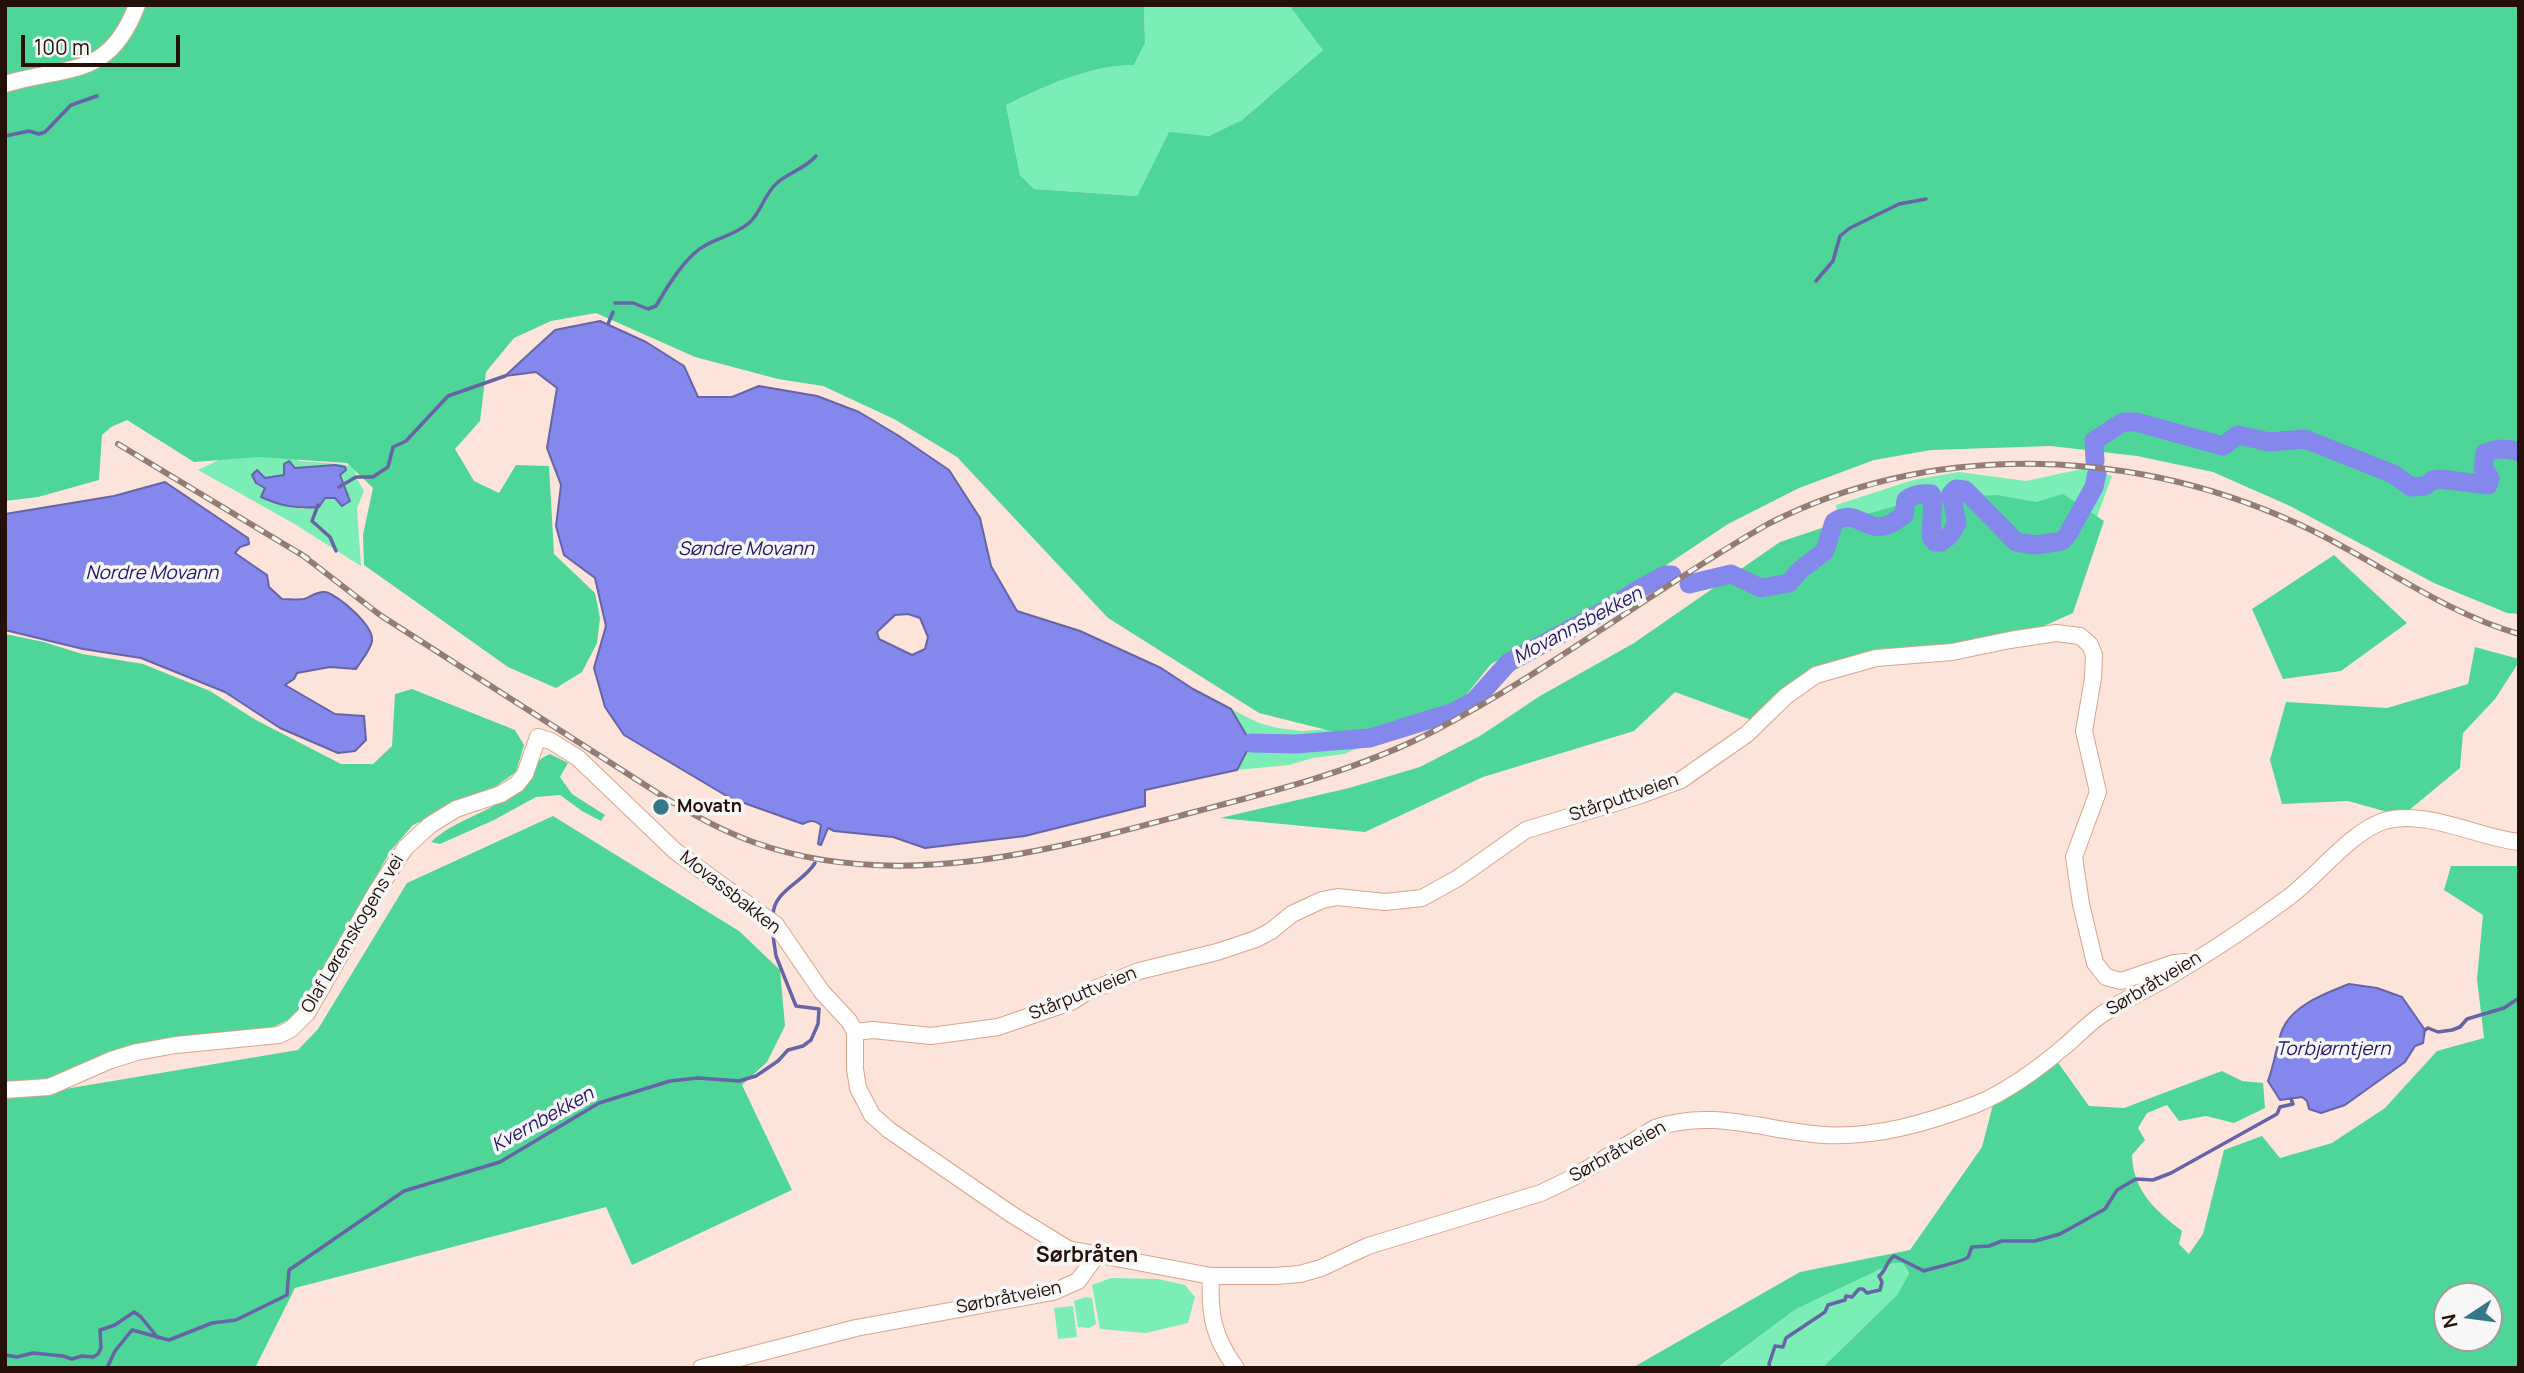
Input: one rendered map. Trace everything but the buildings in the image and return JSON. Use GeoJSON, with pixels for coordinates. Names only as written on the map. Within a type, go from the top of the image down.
{"type":"FeatureCollection","features":[{"type":"Feature","properties":{"kind":"street"},"geometry":{"type":"LineString","coordinates":[[5,84],[88,65],[111,51],[124,35],[137,5]]}},
{"type":"Feature","properties":{"kind":"street","name":"Stårputtveien"},"geometry":{"type":"LineString","coordinates":[[855,1032],[873,1030],[931,1036],[998,1027],[1071,1002],[1087,992],[1139,971],[1217,952],[1256,939],[1292,914],[1322,900],[1338,897],[1385,901],[1422,898],[1458,878],[1526,830],[1681,780],[1747,734],[1800,684],[1816,675],[1876,658],[1952,652],[2056,633],[2080,636],[2090,645],[2094,655],[2084,732],[2098,792],[2085,821],[2074,857],[2079,895],[2095,963],[2106,977],[2121,981],[2174,963],[2191,962]]}},
{"type":"Feature","properties":{"kind":"street","name":"Movassbakken"},"geometry":{"type":"LineString","coordinates":[[538,737],[551,741],[578,758],[628,809],[688,862],[773,923],[822,992],[849,1021],[855,1032]]}},
{"type":"Feature","properties":{"kind":"street","name":"Olaf Lørenskogens vei"},"geometry":{"type":"LineString","coordinates":[[5,1090],[49,1087],[111,1060],[137,1052],[187,1043],[270,1037],[290,1029],[307,1013],[377,891],[405,848],[429,825],[456,809],[501,794],[517,785],[525,774],[538,737]]}},
{"type":"Feature","properties":{"kind":"street","name":"Sørbråtveien"},"geometry":{"type":"LineString","coordinates":[[701,1368],[856,1328],[1053,1292],[1078,1281],[1097,1255],[1211,1276],[1275,1276],[1321,1268],[1368,1246],[1541,1193],[1668,1123],[1717,1119],[1844,1136],[1886,1132],[1921,1123],[1975,1105],[2006,1090],[2038,1068],[2097,1018],[2191,962],[2280,904],[2357,836],[2384,821],[2418,818],[2519,842]]}},
{"type":"Feature","properties":{"kind":"street"},"geometry":{"type":"LineString","coordinates":[[855,1032],[858,1088],[872,1115],[904,1141],[1052,1240],[1068,1249],[1097,1255]]}},
{"type":"Feature","properties":{"kind":"street"},"geometry":{"type":"LineString","coordinates":[[1211,1276],[1210,1313],[1221,1345],[1236,1368]]}},
{"type":"Feature","properties":{"kind":"green space"},"geometry":{"type":"Polygon","coordinates":[[[5,5],[1144,5],[1145,43],[1134,65],[1084,73],[1006,105],[1020,175],[1034,189],[1137,196],[1169,132],[1209,136],[1242,120],[1323,50],[1289,5],[2519,5],[2519,614],[2507,613],[2434,583],[2290,506],[2213,472],[2137,456],[2051,446],[1931,450],[1874,460],[1799,488],[1728,524],[1626,592],[1491,664],[1463,699],[1411,725],[1335,732],[1259,713],[1108,618],[957,457],[894,419],[823,386],[778,379],[695,357],[596,313],[551,321],[514,338],[486,372],[480,421],[455,449],[474,481],[499,493],[516,465],[549,466],[554,554],[595,593],[600,618],[597,643],[582,672],[556,688],[508,667],[364,565],[363,535],[373,488],[347,463],[259,457],[194,462],[127,420],[111,427],[102,435],[99,480],[38,497],[5,501],[5,5]]]}},
{"type":"Feature","properties":{"kind":"green space"},"geometry":{"type":"Polygon","coordinates":[[[1144,5],[1289,5],[1324,49],[1242,120],[1209,136],[1169,133],[1137,196],[1034,189],[1020,175],[1006,105],[1084,73],[1134,65],[1145,43],[1144,5]]]}},
{"type":"Feature","properties":{"kind":"green space"},"geometry":{"type":"Polygon","coordinates":[[[287,451],[299,461],[355,467],[356,477],[364,491],[357,508],[361,566],[293,523],[198,470],[221,459],[287,451]],[[331,467],[265,478],[257,470],[252,475],[301,509],[318,507],[325,498],[335,497],[342,506],[350,501],[340,475],[345,470],[331,467]]]}},
{"type":"Feature","properties":{"kind":"green space"},"geometry":{"type":"Polygon","coordinates":[[[2086,468],[2112,476],[2087,544],[1840,539],[1836,505],[1913,480],[1959,472],[2026,481],[2086,468]]]}},
{"type":"Feature","properties":{"kind":"green space"},"geometry":{"type":"Polygon","coordinates":[[[2063,494],[2104,521],[2073,613],[2037,629],[1811,672],[1757,722],[1675,692],[1634,731],[1483,777],[1365,832],[1220,818],[1349,788],[1420,767],[1480,736],[1540,696],[1634,643],[1780,542],[1921,499],[1997,495],[2036,502],[2063,494]]]}},
{"type":"Feature","properties":{"kind":"green space"},"geometry":{"type":"Polygon","coordinates":[[[2334,555],[2407,623],[2341,671],[2283,679],[2252,609],[2334,555]]]}},
{"type":"Feature","properties":{"kind":"green space"},"geometry":{"type":"Polygon","coordinates":[[[5,634],[82,654],[143,664],[210,691],[256,720],[341,764],[373,764],[392,746],[395,694],[412,689],[515,730],[524,745],[516,772],[489,791],[413,825],[391,850],[366,894],[332,965],[294,1017],[267,1030],[110,1056],[49,1078],[15,1084],[5,1083],[5,634]]]}},
{"type":"Feature","properties":{"kind":"green space"},"geometry":{"type":"Polygon","coordinates":[[[2475,647],[2519,659],[2519,662],[2495,699],[2463,733],[2460,768],[2402,816],[2348,801],[2282,804],[2270,760],[2286,702],[2387,708],[2468,684],[2475,647]]]}},
{"type":"Feature","properties":{"kind":"green space"},"geometry":{"type":"Polygon","coordinates":[[[1231,709],[1259,723],[1302,731],[1372,726],[1408,728],[1344,754],[1313,758],[1289,765],[1237,770],[1251,743],[1231,709]]]}},
{"type":"Feature","properties":{"kind":"green space"},"geometry":{"type":"Polygon","coordinates":[[[550,754],[568,763],[560,777],[572,794],[605,815],[601,821],[560,795],[536,797],[494,820],[440,844],[431,842],[450,828],[512,794],[534,766],[550,754]]]}},
{"type":"Feature","properties":{"kind":"green space"},"geometry":{"type":"Polygon","coordinates":[[[553,816],[739,931],[780,970],[785,1026],[767,1062],[742,1085],[792,1190],[632,1265],[606,1207],[295,1288],[255,1368],[5,1368],[5,1099],[298,1050],[318,1029],[407,883],[553,816]]]}},
{"type":"Feature","properties":{"kind":"green space"},"geometry":{"type":"Polygon","coordinates":[[[2451,866],[2519,866],[2519,1368],[1822,1368],[1897,1295],[1909,1274],[1903,1263],[1893,1263],[1796,1309],[1717,1368],[1632,1368],[1800,1272],[1910,1250],[1982,1147],[1996,1093],[2049,1050],[2089,1106],[2124,1108],[2222,1071],[2242,1081],[2263,1083],[2265,1108],[2234,1123],[2206,1116],[2179,1121],[2167,1105],[2147,1113],[2138,1128],[2145,1140],[2132,1155],[2136,1179],[2147,1199],[2182,1231],[2179,1244],[2189,1254],[2203,1234],[2224,1150],[2262,1136],[2280,1158],[2332,1143],[2385,1108],[2437,1051],[2484,1038],[2477,979],[2483,915],[2444,890],[2451,866]]]}},
{"type":"Feature","properties":{"kind":"green space"},"geometry":{"type":"Polygon","coordinates":[[[1892,1263],[1903,1263],[1909,1275],[1897,1295],[1822,1368],[1718,1368],[1796,1309],[1892,1263]]]}},
{"type":"Feature","properties":{"kind":"green space"},"geometry":{"type":"Polygon","coordinates":[[[1111,1278],[1158,1279],[1185,1285],[1195,1297],[1188,1323],[1146,1333],[1100,1329],[1092,1285],[1111,1278]]]}},
{"type":"Feature","properties":{"kind":"green space"},"geometry":{"type":"Polygon","coordinates":[[[1092,1298],[1096,1324],[1089,1328],[1078,1327],[1074,1301],[1092,1298]]]}},
{"type":"Feature","properties":{"kind":"green space"},"geometry":{"type":"Polygon","coordinates":[[[1073,1306],[1077,1337],[1058,1339],[1054,1308],[1073,1306]]]}},
{"type":"Feature","properties":{"kind":"water","name":"Søndre Movann"},"geometry":{"type":"Polygon","coordinates":[[[600,321],[646,342],[684,366],[698,397],[732,397],[759,386],[817,396],[859,412],[899,436],[949,470],[980,518],[991,566],[1017,611],[1080,631],[1161,668],[1231,709],[1251,743],[1237,770],[1145,790],[1145,806],[1025,836],[925,848],[893,837],[834,831],[828,828],[821,845],[818,844],[819,823],[812,821],[803,824],[730,798],[624,735],[605,707],[594,668],[606,626],[595,578],[564,555],[556,526],[561,485],[547,448],[557,388],[536,372],[505,376],[555,330],[600,321]],[[908,614],[895,615],[877,632],[879,639],[912,655],[925,649],[928,637],[920,618],[908,614]]]}},
{"type":"Feature","properties":{"kind":"water"},"geometry":{"type":"Polygon","coordinates":[[[289,461],[295,468],[335,465],[345,467],[346,470],[340,475],[350,501],[342,506],[335,498],[325,498],[319,507],[303,508],[282,505],[261,497],[265,488],[256,483],[252,475],[257,470],[265,478],[284,475],[284,464],[289,461]]]}},
{"type":"Feature","properties":{"kind":"water","name":"Nordre Movann"},"geometry":{"type":"Polygon","coordinates":[[[165,482],[248,538],[249,544],[240,547],[235,553],[267,575],[269,587],[282,599],[304,599],[325,592],[347,605],[367,627],[372,641],[356,669],[330,667],[297,673],[294,679],[285,685],[335,714],[364,716],[366,740],[355,751],[338,753],[280,728],[225,692],[141,658],[83,649],[5,630],[5,514],[114,496],[165,482]]]}},
{"type":"Feature","properties":{"kind":"water","name":"Torbjørntjern"},"geometry":{"type":"Polygon","coordinates":[[[2349,984],[2377,988],[2402,997],[2425,1030],[2423,1043],[2415,1046],[2405,1062],[2345,1105],[2321,1113],[2309,1109],[2307,1101],[2302,1097],[2280,1100],[2268,1081],[2285,1024],[2309,1002],[2349,984]]]}},
{"type":"Feature","properties":{"kind":"waterway"},"geometry":{"type":"LineString","coordinates":[[5,136],[29,131],[39,134],[45,132],[71,105],[97,96]]}},
{"type":"Feature","properties":{"kind":"waterway"},"geometry":{"type":"LineString","coordinates":[[615,303],[633,303],[648,309],[656,306],[691,256],[706,245],[744,227],[757,214],[777,183],[816,156]]}},
{"type":"Feature","properties":{"kind":"waterway"},"geometry":{"type":"LineString","coordinates":[[1816,281],[1833,261],[1840,236],[1850,228],[1899,204],[1926,199]]}},
{"type":"Feature","properties":{"kind":"waterway"},"geometry":{"type":"LineString","coordinates":[[608,324],[613,312]]}},
{"type":"Feature","properties":{"kind":"waterway"},"geometry":{"type":"LineString","coordinates":[[339,487],[356,477],[373,477],[388,467],[393,447],[406,441],[448,396],[505,376]]}},
{"type":"Feature","properties":{"kind":"waterway","name":"Movannsbekken"},"geometry":{"type":"LineString","coordinates":[[2095,461],[2094,441],[2123,422],[2136,422],[2223,446],[2238,435],[2269,442],[2305,439],[2393,474],[2411,487],[2425,486],[2440,479],[2488,485],[2490,478],[2483,468],[2485,453],[2502,449],[2519,452]]}},
{"type":"Feature","properties":{"kind":"waterway","name":"Movannsbekken"},"geometry":{"type":"LineString","coordinates":[[1904,515],[1906,500],[1918,494],[1931,494],[1931,537],[1935,542],[1941,542],[1950,535],[1957,523],[1951,494],[1956,489],[1965,490],[2016,542],[2035,545],[2057,542],[2068,534],[2094,487],[2097,473]]}},
{"type":"Feature","properties":{"kind":"waterway"},"geometry":{"type":"LineString","coordinates":[[318,505],[312,521],[330,537],[336,551]]}},
{"type":"Feature","properties":{"kind":"waterway","name":"Movannsbekken"},"geometry":{"type":"LineString","coordinates":[[1689,584],[1731,574],[1761,588],[1789,583],[1799,571],[1825,551],[1834,522],[1848,517],[1870,525],[1884,526],[1904,515]]}},
{"type":"Feature","properties":{"kind":"waterway","name":"Movannsbekken"},"geometry":{"type":"LineString","coordinates":[[1251,743],[1296,744],[1370,738],[1454,712],[1474,701],[1508,663],[1665,575],[1672,575]]}},
{"type":"Feature","properties":{"kind":"waterway","name":"Kvernbekken"},"geometry":{"type":"LineString","coordinates":[[773,915],[778,899],[815,863]]}},
{"type":"Feature","properties":{"kind":"waterway","name":"Kvernbekken"},"geometry":{"type":"LineString","coordinates":[[107,1368],[115,1351],[132,1330],[169,1340],[212,1323],[236,1320],[287,1295],[289,1270],[404,1191],[500,1162],[599,1103],[670,1081],[698,1078],[739,1081],[756,1076],[778,1061],[788,1050],[803,1046],[811,1040],[818,1024],[819,1009],[796,1006],[776,956],[772,929]]}},
{"type":"Feature","properties":{"kind":"waterway"},"geometry":{"type":"LineString","coordinates":[[2425,1030],[2452,1030],[2460,1027],[2467,1019],[2504,1008],[2519,998]]}},
{"type":"Feature","properties":{"kind":"waterway"},"geometry":{"type":"LineString","coordinates":[[1770,1368],[1775,1346],[1783,1347],[1786,1338],[1825,1312],[1828,1305],[1845,1300],[1846,1296],[1852,1297],[1859,1289],[1867,1293],[1880,1290],[1882,1282],[1879,1276],[1894,1256],[1924,1271],[1966,1259],[1972,1247],[1989,1246],[2002,1241],[2035,1241],[2060,1234],[2105,1209],[2117,1190],[2136,1179],[2153,1180],[2171,1173],[2277,1114],[2280,1107],[2293,1104],[2291,1099]]}},
{"type":"Feature","properties":{"kind":"waterway"},"geometry":{"type":"LineString","coordinates":[[5,1355],[17,1357],[33,1353],[72,1359],[93,1357],[101,1348],[100,1330],[115,1325],[134,1312],[158,1338]]}},
{"type":"Feature","properties":{"kind":"railway"},"geometry":{"type":"LineString","coordinates":[[118,444],[307,558]]}},
{"type":"Feature","properties":{"kind":"railway"},"geometry":{"type":"LineString","coordinates":[[301,554],[380,615],[688,811],[753,842],[808,857],[863,865],[975,861],[1030,852],[1224,804],[1375,758],[1432,732],[1518,683],[1768,524],[1833,496],[1901,477],[1970,466],[2040,464],[2110,469],[2179,482],[2246,503],[2311,530],[2438,600],[2491,625],[2519,634]]}},
{"type":"Feature","properties":{"kind":"place","name":"Movatn"},"geometry":{"type":"Point","coordinates":[661,807]}},
{"type":"Feature","properties":{"kind":"district","name":"Sørbråten"},"geometry":{"type":"Point","coordinates":[1087,1256]}}]}
